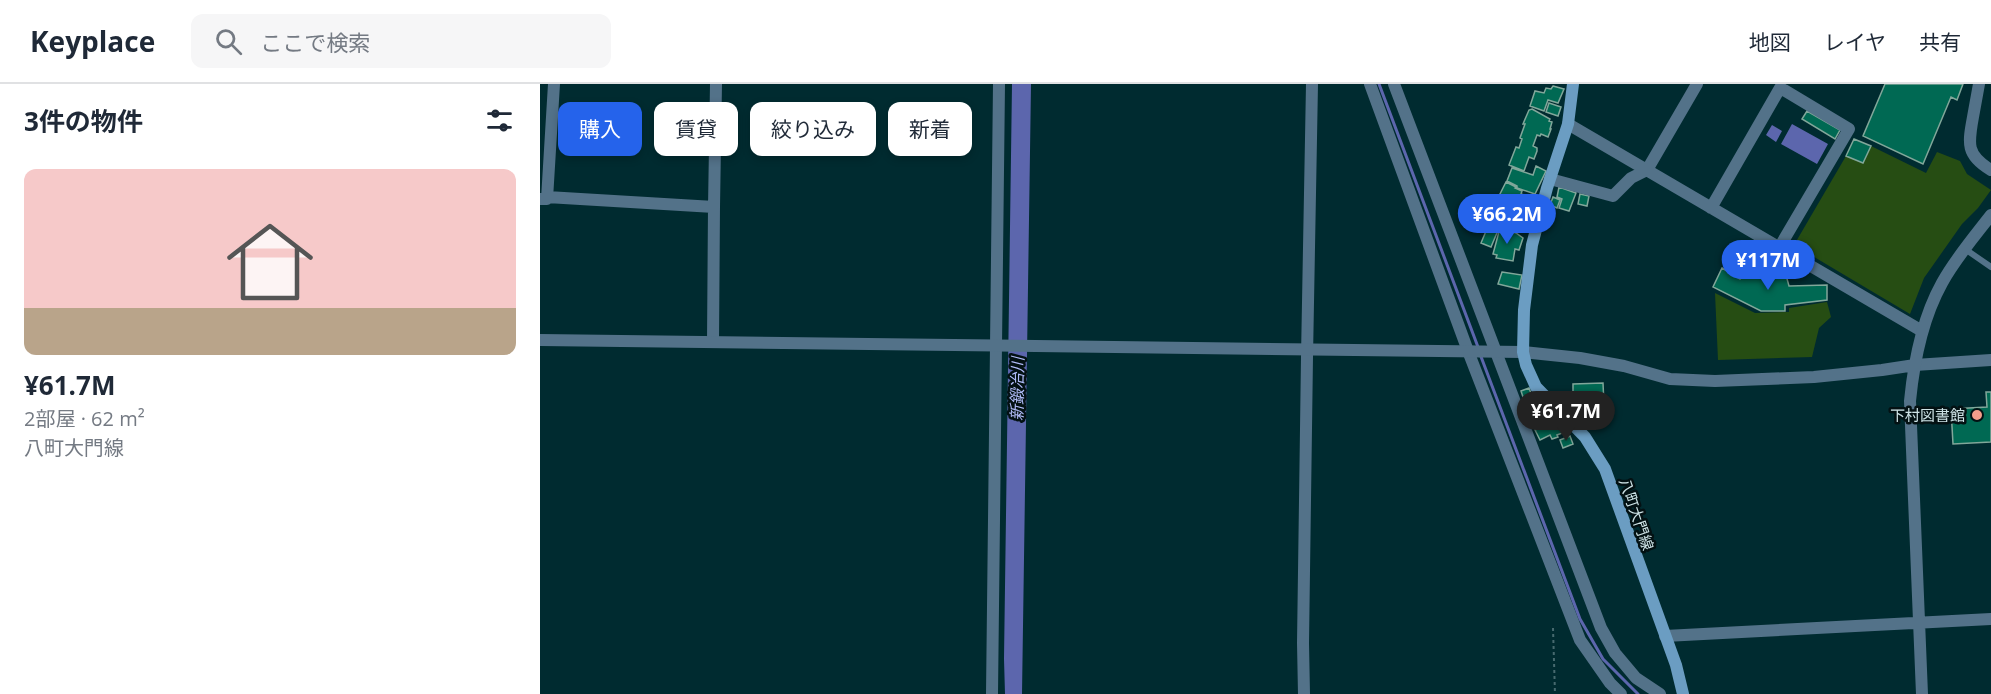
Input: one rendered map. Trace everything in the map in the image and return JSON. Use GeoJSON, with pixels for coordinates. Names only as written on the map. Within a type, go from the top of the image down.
{"type":"FeatureCollection","features":[{"type":"Feature","properties":{"kind":"main road","name":"八町大門線"},"geometry":{"type":"LineString","coordinates":[[1573,84],[1568,124],[1550,179],[1533,245],[1524,310],[1523,352],[1536,387],[1585,437],[1605,469],[1680,678],[1683,694]]}},
{"type":"Feature","properties":{"kind":"street"},"geometry":{"type":"LineString","coordinates":[[554,84],[544,198],[714,207]]}},
{"type":"Feature","properties":{"kind":"street"},"geometry":{"type":"LineString","coordinates":[[713,342],[716,84]]}},
{"type":"Feature","properties":{"kind":"street"},"geometry":{"type":"LineString","coordinates":[[992,694],[999,345],[999,84]]}},
{"type":"Feature","properties":{"kind":"street"},"geometry":{"type":"LineString","coordinates":[[1304,694],[1312,84]]}},
{"type":"Feature","properties":{"kind":"street"},"geometry":{"type":"LineString","coordinates":[[1370,84],[1468,351],[1580,640],[1610,683],[1621,694]]}},
{"type":"Feature","properties":{"kind":"street"},"geometry":{"type":"LineString","coordinates":[[1394,84],[1601,628],[1615,653],[1636,678],[1660,694]]}},
{"type":"Feature","properties":{"kind":"street"},"geometry":{"type":"LineString","coordinates":[[1550,179],[1613,196],[1631,178],[1647,170],[1697,84]]}},
{"type":"Feature","properties":{"kind":"street"},"geometry":{"type":"LineString","coordinates":[[1979,84],[1968,142],[1972,154],[1982,165],[1991,170]]}},
{"type":"Feature","properties":{"kind":"street"},"geometry":{"type":"LineString","coordinates":[[1711,208],[1777,86],[1849,129],[1779,248]]}},
{"type":"Feature","properties":{"kind":"street"},"geometry":{"type":"LineString","coordinates":[[1568,124],[1922,331]]}},
{"type":"Feature","properties":{"kind":"street"},"geometry":{"type":"LineString","coordinates":[[1922,694],[1910,400],[1922,331],[1941,284],[1990,217]]}},
{"type":"Feature","properties":{"kind":"street"},"geometry":{"type":"LineString","coordinates":[[540,340],[1523,352],[1581,358],[1624,366],[1670,379],[1715,381],[1814,377],[1915,365],[1991,360]]}},
{"type":"Feature","properties":{"kind":"street"},"geometry":{"type":"LineString","coordinates":[[1665,636],[1991,620]]}},
{"type":"Feature","properties":{"kind":"lane"},"geometry":{"type":"LineString","coordinates":[[1965,249],[1991,267]]}},
{"type":"Feature","properties":{"kind":"path"},"geometry":{"type":"LineString","coordinates":[[1553,628],[1556,694]]}},
{"type":"Feature","properties":{"kind":"green space"},"geometry":{"type":"Polygon","coordinates":[[[1871,146],[1926,173],[1937,152],[1960,161],[1967,174],[1991,190],[1962,224],[1924,278],[1910,314],[1794,245],[1846,156],[1863,163],[1871,146]]]}},
{"type":"Feature","properties":{"kind":"green space"},"geometry":{"type":"Polygon","coordinates":[[[1715,293],[1755,313],[1789,312],[1789,308],[1827,302],[1831,317],[1819,328],[1812,357],[1718,360],[1715,293]]]}},
{"type":"Feature","properties":{"kind":"water","name":"新鍛冶川"},"geometry":{"type":"Polygon","coordinates":[[[1012,84],[1031,84],[1022,694],[1005,694],[1004,659],[1012,84]]]}},
{"type":"Feature","properties":{"kind":"water"},"geometry":{"type":"Polygon","coordinates":[[[1792,124],[1828,144],[1817,164],[1781,144],[1792,124]]]}},
{"type":"Feature","properties":{"kind":"water"},"geometry":{"type":"Polygon","coordinates":[[[1772,125],[1782,131],[1776,142],[1766,135],[1772,125]]]}},
{"type":"Feature","properties":{"kind":"building"},"geometry":{"type":"Polygon","coordinates":[[[1885,84],[1963,84],[1957,100],[1951,97],[1923,164],[1863,136],[1885,84]]]}},
{"type":"Feature","properties":{"kind":"building"},"geometry":{"type":"Polygon","coordinates":[[[1553,86],[1564,89],[1558,103],[1548,100],[1544,111],[1530,106],[1535,91],[1544,93],[1546,88],[1551,89],[1553,86]]]}},
{"type":"Feature","properties":{"kind":"building"},"geometry":{"type":"Polygon","coordinates":[[[1549,103],[1561,107],[1558,116],[1546,112],[1549,103]]]}},
{"type":"Feature","properties":{"kind":"building"},"geometry":{"type":"Polygon","coordinates":[[[1532,109],[1552,122],[1548,137],[1537,135],[1533,146],[1537,148],[1537,151],[1534,159],[1529,157],[1524,171],[1509,165],[1516,147],[1519,148],[1525,124],[1523,124],[1529,110],[1532,109]]]}},
{"type":"Feature","properties":{"kind":"building"},"geometry":{"type":"Polygon","coordinates":[[[1807,111],[1840,130],[1835,139],[1802,119],[1807,111]]]}},
{"type":"Feature","properties":{"kind":"building"},"geometry":{"type":"Polygon","coordinates":[[[1854,139],[1871,146],[1863,163],[1846,156],[1854,139]]]}},
{"type":"Feature","properties":{"kind":"building"},"geometry":{"type":"Polygon","coordinates":[[[1536,166],[1546,171],[1535,194],[1517,188],[1507,181],[1512,168],[1533,175],[1536,166]]]}},
{"type":"Feature","properties":{"kind":"building"},"geometry":{"type":"Polygon","coordinates":[[[1506,182],[1522,191],[1521,194],[1528,196],[1521,211],[1497,200],[1506,182]]]}},
{"type":"Feature","properties":{"kind":"building"},"geometry":{"type":"Polygon","coordinates":[[[1559,187],[1576,193],[1569,211],[1559,208],[1562,199],[1557,197],[1559,187]]]}},
{"type":"Feature","properties":{"kind":"building"},"geometry":{"type":"Polygon","coordinates":[[[1580,194],[1589,196],[1587,206],[1578,204],[1580,194]]]}},
{"type":"Feature","properties":{"kind":"building"},"geometry":{"type":"Polygon","coordinates":[[[1553,197],[1560,200],[1557,208],[1550,205],[1553,197]]]}},
{"type":"Feature","properties":{"kind":"building"},"geometry":{"type":"Polygon","coordinates":[[[1507,206],[1527,216],[1522,227],[1502,217],[1507,206]]]}},
{"type":"Feature","properties":{"kind":"building"},"geometry":{"type":"Polygon","coordinates":[[[1489,224],[1499,228],[1491,247],[1481,243],[1489,224]]]}},
{"type":"Feature","properties":{"kind":"building"},"geometry":{"type":"Polygon","coordinates":[[[1500,228],[1523,238],[1519,250],[1515,249],[1513,261],[1496,258],[1497,255],[1493,254],[1500,228]]]}},
{"type":"Feature","properties":{"kind":"building"},"geometry":{"type":"Polygon","coordinates":[[[1722,268],[1740,279],[1746,270],[1757,277],[1786,275],[1789,286],[1827,285],[1827,300],[1785,305],[1785,311],[1761,311],[1713,287],[1722,268]]]}},
{"type":"Feature","properties":{"kind":"building"},"geometry":{"type":"Polygon","coordinates":[[[1502,272],[1522,275],[1519,289],[1498,284],[1502,272]]]}},
{"type":"Feature","properties":{"kind":"building"},"geometry":{"type":"Polygon","coordinates":[[[1603,383],[1604,405],[1590,407],[1590,404],[1573,404],[1573,384],[1603,383]]]}},
{"type":"Feature","properties":{"kind":"building"},"geometry":{"type":"Polygon","coordinates":[[[1529,388],[1533,399],[1525,403],[1521,391],[1529,388]]]}},
{"type":"Feature","properties":{"kind":"building"},"geometry":{"type":"Polygon","coordinates":[[[1986,392],[1991,392],[1991,442],[1953,444],[1951,409],[1987,407],[1986,392]]]}},
{"type":"Feature","properties":{"kind":"building"},"geometry":{"type":"Polygon","coordinates":[[[1533,404],[1534,407],[1539,405],[1541,410],[1544,409],[1546,413],[1549,412],[1555,417],[1562,433],[1557,435],[1558,437],[1552,439],[1550,435],[1540,440],[1535,430],[1547,425],[1545,421],[1535,422],[1528,406],[1533,404]]]}},
{"type":"Feature","properties":{"kind":"building"},"geometry":{"type":"Polygon","coordinates":[[[1570,436],[1573,444],[1563,448],[1560,440],[1570,436]]]}},
{"type":"Feature","properties":{"kind":"waterway"},"geometry":{"type":"LineString","coordinates":[[1379,84],[1478,347]]}},
{"type":"Feature","properties":{"kind":"waterway"},"geometry":{"type":"LineString","coordinates":[[1480,354],[1580,619],[1603,659],[1638,694]]}},
{"type":"Feature","properties":{"kind":"place","name":"下村図書館"},"geometry":{"type":"Point","coordinates":[1977,415]}}]}
